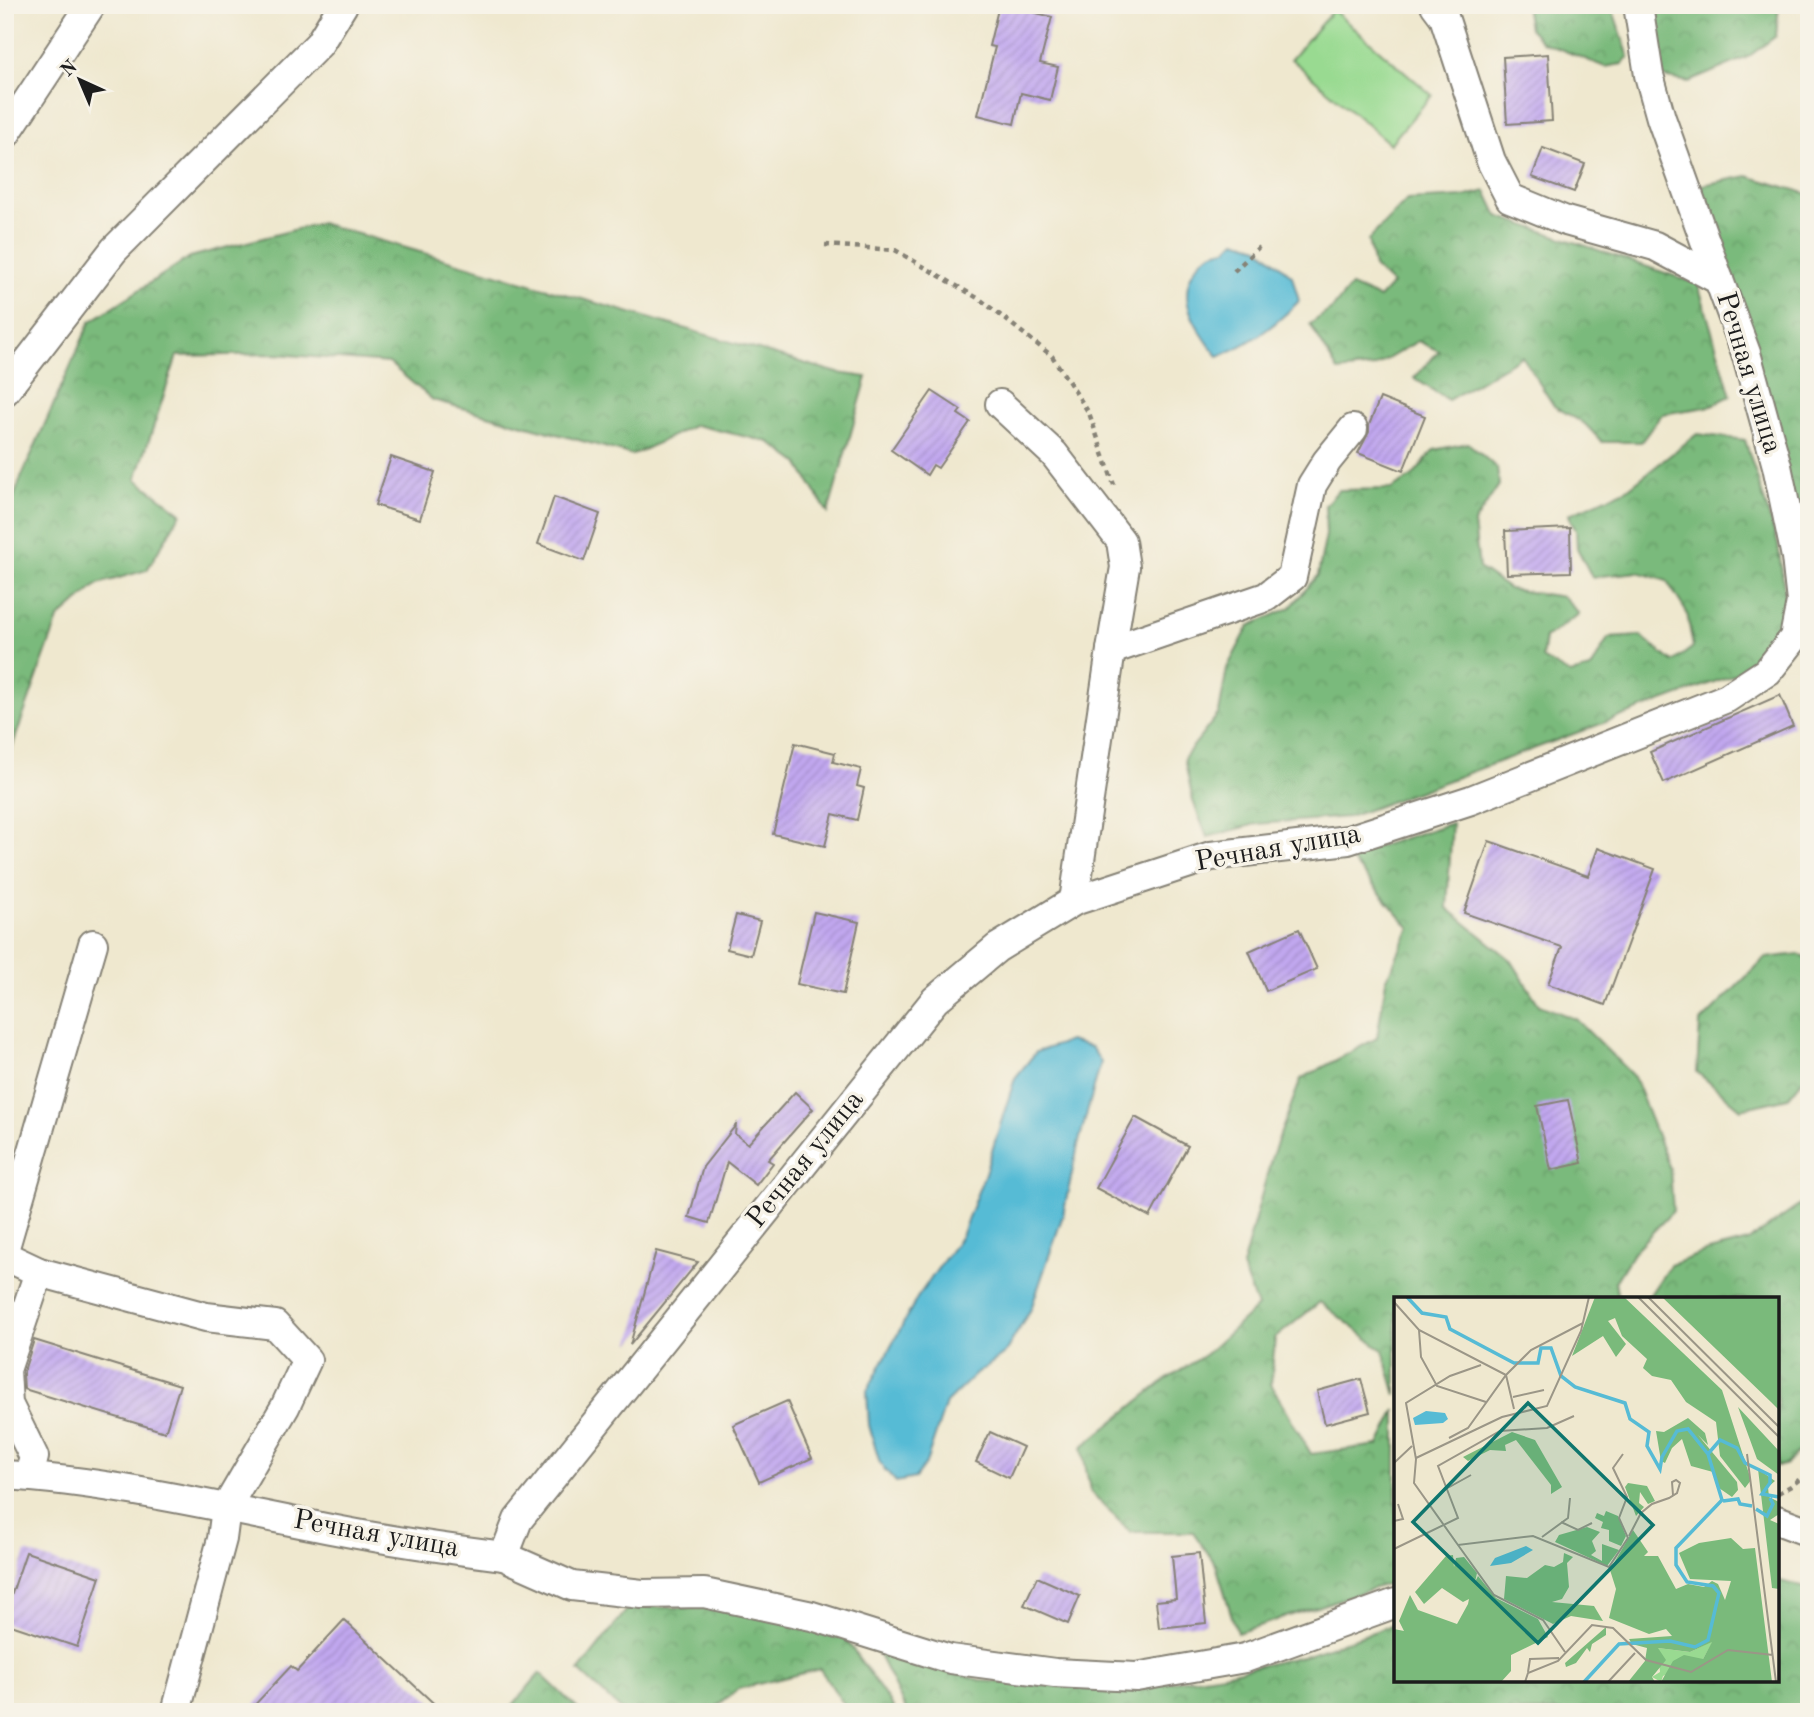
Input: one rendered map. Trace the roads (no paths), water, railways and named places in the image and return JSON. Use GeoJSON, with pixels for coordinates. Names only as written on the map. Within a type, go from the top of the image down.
{"type":"FeatureCollection","features":[{"type":"Feature","properties":{"kind":"street"},"geometry":{"type":"LineString","coordinates":[[5,135],[90,5]]}},
{"type":"Feature","properties":{"kind":"street"},"geometry":{"type":"LineString","coordinates":[[5,391],[114,250],[319,44],[343,5]]}},
{"type":"Feature","properties":{"kind":"street","name":"Речная улица"},"geometry":{"type":"LineString","coordinates":[[17,1475],[117,1486],[337,1531],[504,1556],[518,1520],[935,1000],[997,948],[1074,901],[1211,856],[1348,840],[1471,800],[1727,698],[1768,671],[1794,638],[1801,602],[1796,557],[1777,466],[1746,353],[1719,280],[1655,246],[1566,221],[1510,198],[1491,161],[1444,17],[1435,5]]}},
{"type":"Feature","properties":{"kind":"street"},"geometry":{"type":"LineString","coordinates":[[1638,5],[1649,75],[1661,118],[1719,280]]}},
{"type":"Feature","properties":{"kind":"street"},"geometry":{"type":"LineString","coordinates":[[1000,404],[1054,454],[1121,541],[1125,566],[1074,901]]}},
{"type":"Feature","properties":{"kind":"street"},"geometry":{"type":"LineString","coordinates":[[1111,650],[1266,597],[1292,577],[1312,485],[1353,429]]}},
{"type":"Feature","properties":{"kind":"street"},"geometry":{"type":"LineString","coordinates":[[5,1247],[93,944]]}},
{"type":"Feature","properties":{"kind":"street"},"geometry":{"type":"LineString","coordinates":[[5,1256],[39,1272],[206,1317],[275,1325],[307,1360],[285,1407],[226,1508],[222,1539],[176,1712]]}},
{"type":"Feature","properties":{"kind":"street"},"geometry":{"type":"LineString","coordinates":[[17,1475],[34,1457],[8,1404],[6,1370],[39,1272]]}},
{"type":"Feature","properties":{"kind":"street"},"geometry":{"type":"LineString","coordinates":[[1779,1521],[1809,1532]]}},
{"type":"Feature","properties":{"kind":"street"},"geometry":{"type":"LineString","coordinates":[[504,1556],[572,1586],[642,1594],[704,1593],[812,1616],[950,1659],[1055,1673],[1136,1676],[1245,1658],[1394,1604]]}},
{"type":"Feature","properties":{"kind":"water"},"geometry":{"type":"Polygon","coordinates":[[[1236,240],[1259,247],[1292,276],[1299,301],[1262,333],[1218,356],[1193,317],[1188,304],[1188,285],[1201,260],[1227,249],[1236,240]]]}},
{"type":"Feature","properties":{"kind":"water"},"geometry":{"type":"Polygon","coordinates":[[[1069,1041],[1091,1047],[1101,1062],[1078,1145],[1063,1215],[1031,1309],[1004,1354],[976,1374],[946,1403],[926,1463],[915,1478],[896,1482],[880,1464],[869,1425],[867,1391],[917,1298],[961,1236],[985,1173],[1015,1078],[1036,1052],[1069,1041]]]}}]}
